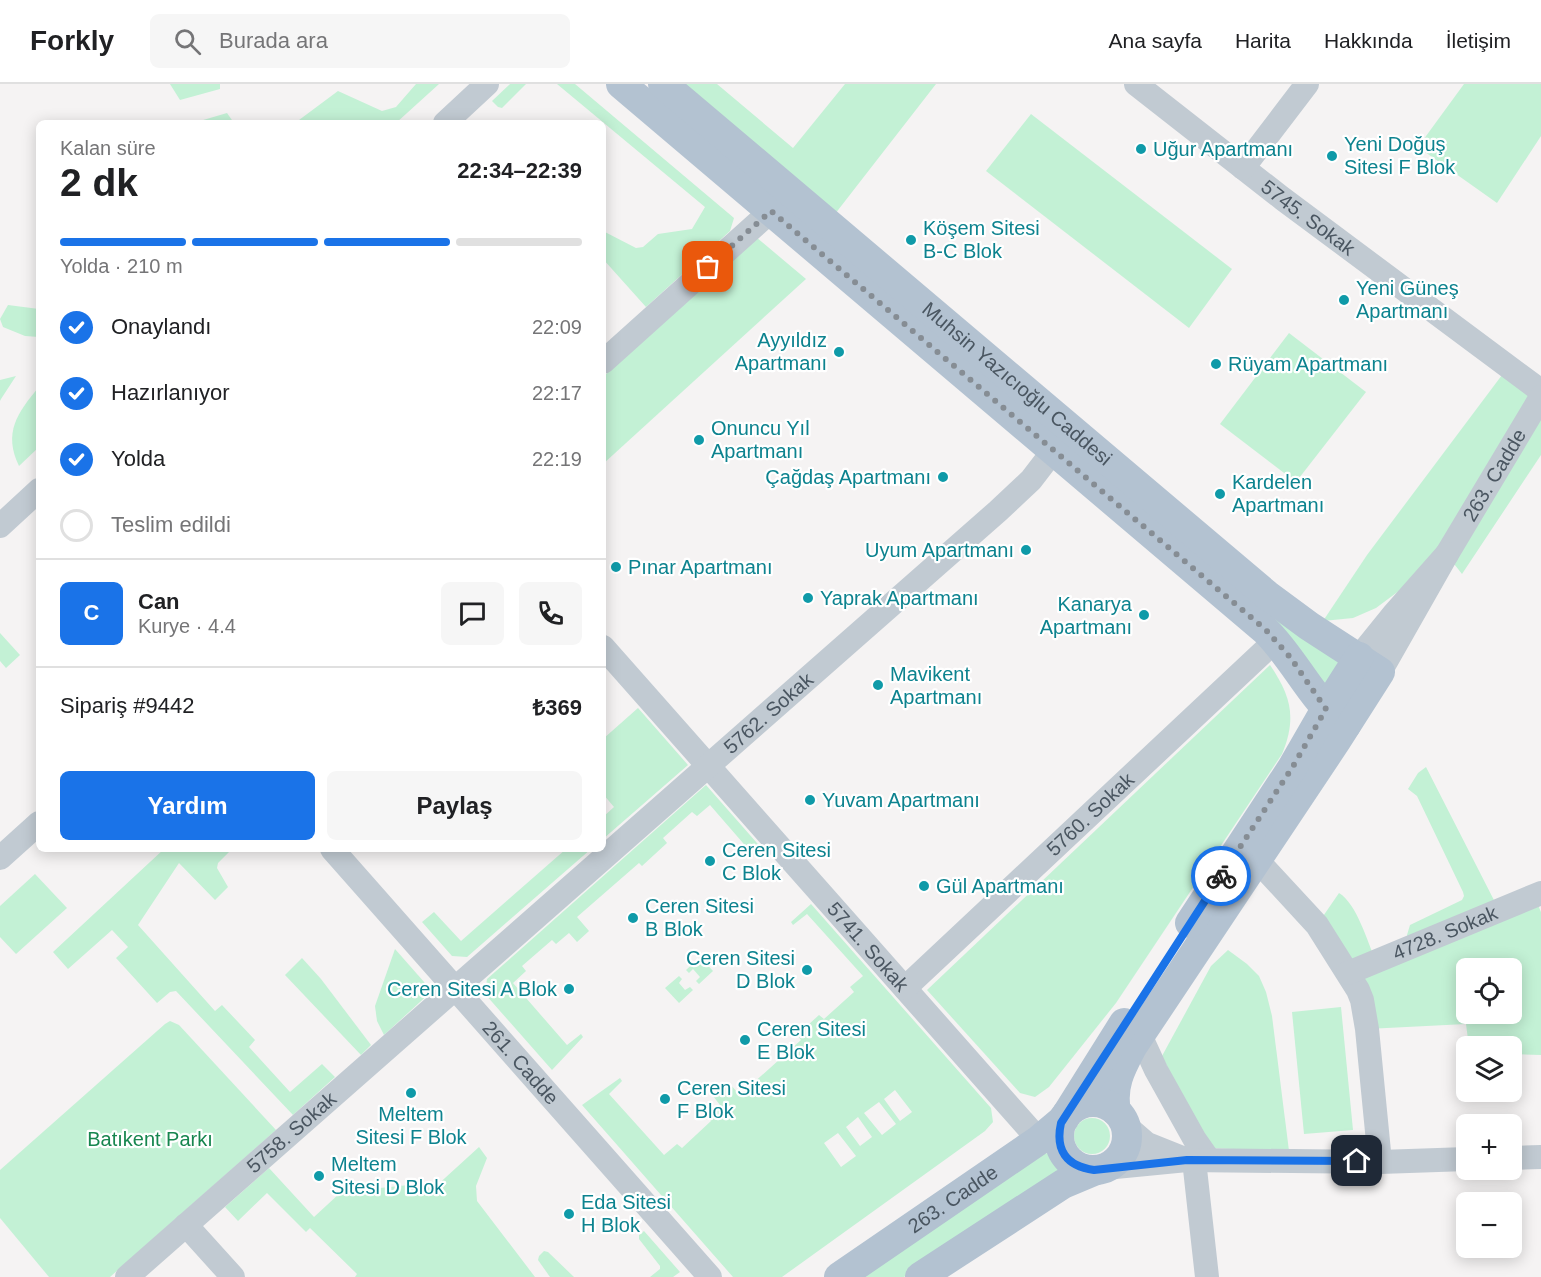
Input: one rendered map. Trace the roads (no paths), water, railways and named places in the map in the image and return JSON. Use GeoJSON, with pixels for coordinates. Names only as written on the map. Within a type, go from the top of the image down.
{"type":"FeatureCollection","features":[{"type":"Feature","properties":{"kind":"main road","name":"Muhsin Yazıcıoğlu Caddesi"},"geometry":{"type":"LineString","coordinates":[[621,84],[771,211],[1062,440],[1285,609],[1370,664]]}},
{"type":"Feature","properties":{"kind":"main road","name":"Muhsin Yazıcıoğlu Caddesi"},"geometry":{"type":"LineString","coordinates":[[663,84],[1062,440],[1276,640],[1336,717]]}},
{"type":"Feature","properties":{"kind":"main road"},"geometry":{"type":"LineString","coordinates":[[920,1277],[1063,1184],[1115,1162],[1123,1153],[1127,1142],[1114,1099],[1118,1076],[1140,1035],[1257,860],[1336,717],[1370,664]]}},
{"type":"Feature","properties":{"kind":"main road","name":"263. Cadde"},"geometry":{"type":"LineString","coordinates":[[839,1277],[1040,1140],[1065,1116],[1292,768],[1336,717]]}},
{"type":"Feature","properties":{"kind":"main road"},"geometry":{"type":"LineString","coordinates":[[1100,1169],[1082,1169],[1064,1154],[1059,1144],[1059,1134],[1065,1116],[1075,1107],[1096,1102],[1106,1105],[1120,1118]]}},
{"type":"Feature","properties":{"kind":"street"},"geometry":{"type":"LineString","coordinates":[[448,120],[487,84]]}},
{"type":"Feature","properties":{"kind":"street","name":"5745. Sokak"},"geometry":{"type":"LineString","coordinates":[[1136,84],[1243,168],[1541,391]]}},
{"type":"Feature","properties":{"kind":"street"},"geometry":{"type":"LineString","coordinates":[[1243,168],[1307,84]]}},
{"type":"Feature","properties":{"kind":"street"},"geometry":{"type":"LineString","coordinates":[[606,360],[771,211]]}},
{"type":"Feature","properties":{"kind":"street","name":"263. Cadde"},"geometry":{"type":"LineString","coordinates":[[1370,664],[1447,554],[1541,397]]}},
{"type":"Feature","properties":{"kind":"street","name":"5762. Sokak"},"geometry":{"type":"LineString","coordinates":[[455,987],[1016,494],[1044,466],[1062,440]]}},
{"type":"Feature","properties":{"kind":"street"},"geometry":{"type":"LineString","coordinates":[[0,526],[35,502]]}},
{"type":"Feature","properties":{"kind":"street","name":"5760. Sokak"},"geometry":{"type":"LineString","coordinates":[[905,988],[1276,640]]}},
{"type":"Feature","properties":{"kind":"street","name":"5741. Sokak"},"geometry":{"type":"LineString","coordinates":[[606,650],[1040,1140]]}},
{"type":"Feature","properties":{"kind":"street"},"geometry":{"type":"LineString","coordinates":[[0,858],[36,826]]}},
{"type":"Feature","properties":{"kind":"street","name":"261. Cadde"},"geometry":{"type":"LineString","coordinates":[[335,852],[455,987],[701,1274]]}},
{"type":"Feature","properties":{"kind":"street"},"geometry":{"type":"LineString","coordinates":[[1257,860],[1317,925],[1358,990],[1365,1013],[1380,1162]]}},
{"type":"Feature","properties":{"kind":"street","name":"4728. Sokak"},"geometry":{"type":"LineString","coordinates":[[1348,973],[1541,893]]}},
{"type":"Feature","properties":{"kind":"street","name":"5758. Sokak"},"geometry":{"type":"LineString","coordinates":[[127,1277],[455,987]]}},
{"type":"Feature","properties":{"kind":"street"},"geometry":{"type":"LineString","coordinates":[[1140,1035],[1156,1070],[1195,1140],[1207,1277]]}},
{"type":"Feature","properties":{"kind":"street"},"geometry":{"type":"LineString","coordinates":[[1120,1118],[1147,1144],[1197,1160]]}},
{"type":"Feature","properties":{"kind":"street"},"geometry":{"type":"LineString","coordinates":[[1522,1158],[1541,1157]]}},
{"type":"Feature","properties":{"kind":"street"},"geometry":{"type":"LineString","coordinates":[[1100,1169],[1197,1160],[1380,1162],[1456,1159]]}},
{"type":"Feature","properties":{"kind":"street"},"geometry":{"type":"LineString","coordinates":[[186,1225],[233,1277]]}},
{"type":"Feature","properties":{"kind":"place","name":"Uğur Apartmanı"},"geometry":{"type":"Point","coordinates":[1141,149]}},
{"type":"Feature","properties":{"kind":"place","name":"Yeni Doğuş Sitesi F Blok"},"geometry":{"type":"Point","coordinates":[1332,156]}},
{"type":"Feature","properties":{"kind":"place","name":"Köşem Sitesi B-C Blok"},"geometry":{"type":"Point","coordinates":[911,240]}},
{"type":"Feature","properties":{"kind":"place","name":"Yeni Güneş Apartmanı"},"geometry":{"type":"Point","coordinates":[1344,300]}},
{"type":"Feature","properties":{"kind":"place","name":"Ayyıldız Apartmanı"},"geometry":{"type":"Point","coordinates":[839,352]}},
{"type":"Feature","properties":{"kind":"place","name":"Rüyam Apartmanı"},"geometry":{"type":"Point","coordinates":[1216,364]}},
{"type":"Feature","properties":{"kind":"place","name":"Onuncu Yıl Apartmanı"},"geometry":{"type":"Point","coordinates":[699,440]}},
{"type":"Feature","properties":{"kind":"place","name":"Çağdaş Apartmanı"},"geometry":{"type":"Point","coordinates":[943,477]}},
{"type":"Feature","properties":{"kind":"place","name":"Kardelen Apartmanı"},"geometry":{"type":"Point","coordinates":[1220,494]}},
{"type":"Feature","properties":{"kind":"place","name":"Uyum Apartmanı"},"geometry":{"type":"Point","coordinates":[1026,550]}},
{"type":"Feature","properties":{"kind":"place","name":"Pınar Apartmanı"},"geometry":{"type":"Point","coordinates":[616,567]}},
{"type":"Feature","properties":{"kind":"place","name":"Yaprak Apartmanı"},"geometry":{"type":"Point","coordinates":[808,598]}},
{"type":"Feature","properties":{"kind":"place","name":"Kanarya Apartmanı"},"geometry":{"type":"Point","coordinates":[1144,615]}},
{"type":"Feature","properties":{"kind":"place","name":"Mavikent Apartmanı"},"geometry":{"type":"Point","coordinates":[878,685]}},
{"type":"Feature","properties":{"kind":"place","name":"Yuvam Apartmanı"},"geometry":{"type":"Point","coordinates":[810,800]}},
{"type":"Feature","properties":{"kind":"place","name":"Ceren Sitesi C Blok"},"geometry":{"type":"Point","coordinates":[710,861]}},
{"type":"Feature","properties":{"kind":"place","name":"Gül Apartmanı"},"geometry":{"type":"Point","coordinates":[924,886]}},
{"type":"Feature","properties":{"kind":"place","name":"Ceren Sitesi B Blok"},"geometry":{"type":"Point","coordinates":[633,918]}},
{"type":"Feature","properties":{"kind":"place","name":"Ceren Sitesi D Blok"},"geometry":{"type":"Point","coordinates":[807,970]}},
{"type":"Feature","properties":{"kind":"place","name":"Ceren Sitesi A Blok"},"geometry":{"type":"Point","coordinates":[569,989]}},
{"type":"Feature","properties":{"kind":"place","name":"Ceren Sitesi E Blok"},"geometry":{"type":"Point","coordinates":[745,1040]}},
{"type":"Feature","properties":{"kind":"place","name":"Meltem Sitesi F Blok"},"geometry":{"type":"Point","coordinates":[411,1093]}},
{"type":"Feature","properties":{"kind":"place","name":"Ceren Sitesi F Blok"},"geometry":{"type":"Point","coordinates":[665,1099]}},
{"type":"Feature","properties":{"kind":"place","name":"Meltem Sitesi D Blok"},"geometry":{"type":"Point","coordinates":[319,1176]}},
{"type":"Feature","properties":{"kind":"place","name":"Eda Sitesi H Blok"},"geometry":{"type":"Point","coordinates":[569,1214]}},
{"type":"Feature","properties":{"kind":"park label","name":"Batıkent Parkı"},"geometry":{"type":"Point","coordinates":[150,1139]}}]}
